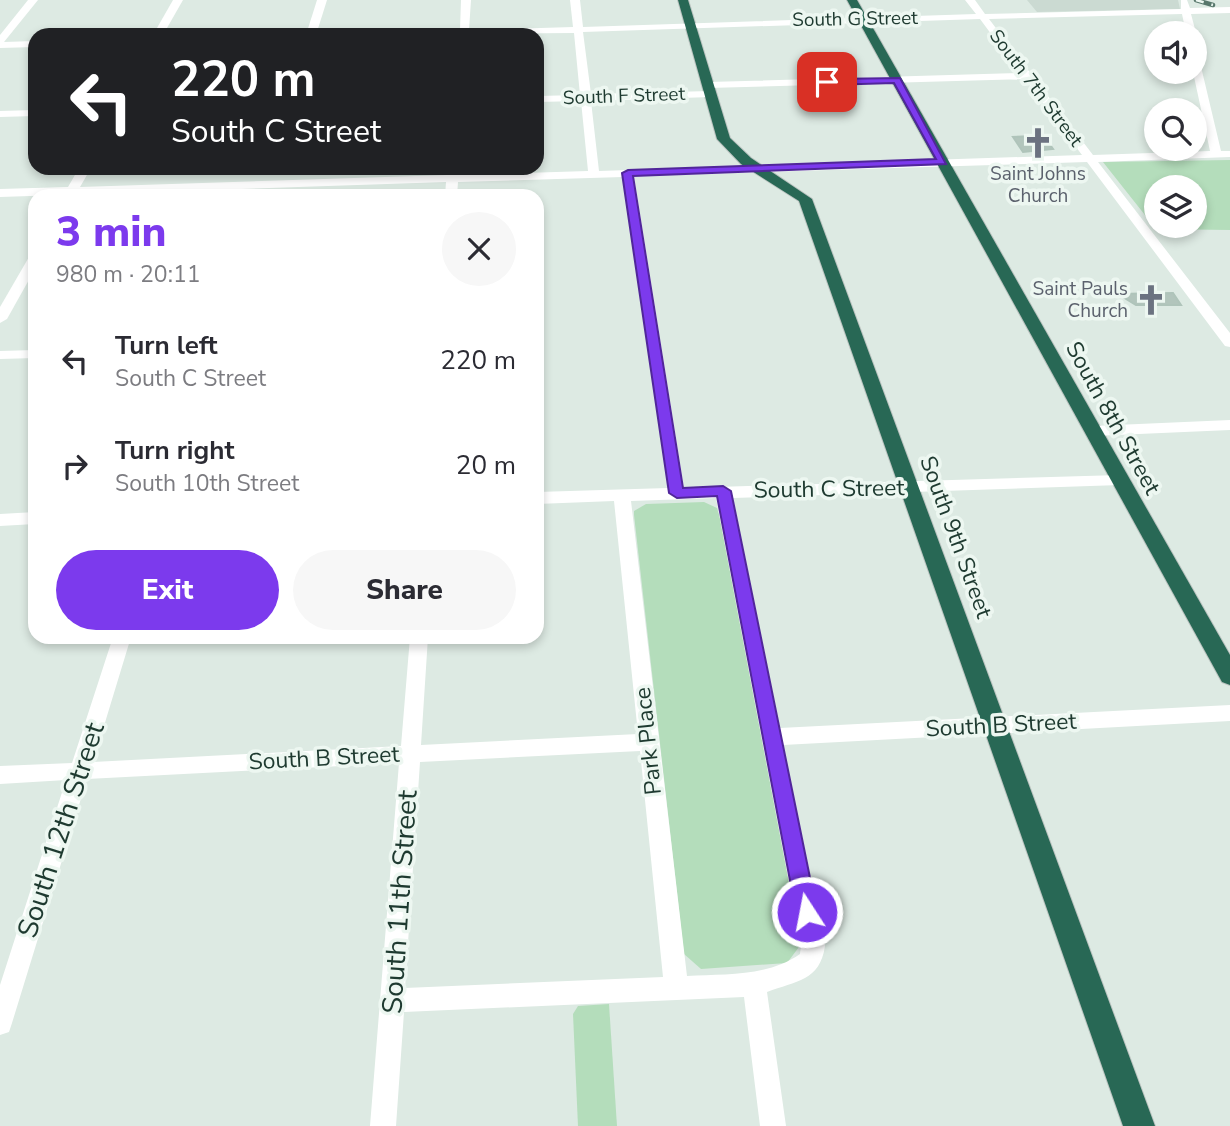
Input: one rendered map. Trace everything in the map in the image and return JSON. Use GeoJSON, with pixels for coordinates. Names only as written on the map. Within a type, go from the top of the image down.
{"type":"FeatureCollection","features":[{"type":"Feature","properties":{"kind":"highway","name":"South 9th Street"},"geometry":{"type":"LineString","coordinates":[[683,0],[724,139],[736,153],[806,199],[1139,1126]]}},
{"type":"Feature","properties":{"kind":"highway","name":"South 8th Street"},"geometry":{"type":"LineString","coordinates":[[852,0],[1230,676]]}},
{"type":"Feature","properties":{"kind":"street"},"geometry":{"type":"LineString","coordinates":[[0,43],[33,0]]}},
{"type":"Feature","properties":{"kind":"street"},"geometry":{"type":"LineString","coordinates":[[162,28],[178,0]]}},
{"type":"Feature","properties":{"kind":"street"},"geometry":{"type":"LineString","coordinates":[[313,28],[322,0]]}},
{"type":"Feature","properties":{"kind":"street"},"geometry":{"type":"LineString","coordinates":[[464,28],[466,0]]}},
{"type":"Feature","properties":{"kind":"street"},"geometry":{"type":"LineString","coordinates":[[575,0],[594,174]]}},
{"type":"Feature","properties":{"kind":"street","name":"South 7th Street"},"geometry":{"type":"LineString","coordinates":[[970,0],[1230,343]]}},
{"type":"Feature","properties":{"kind":"street"},"geometry":{"type":"LineString","coordinates":[[1184,0],[1188,21]]}},
{"type":"Feature","properties":{"kind":"street","name":"South G Street"},"geometry":{"type":"LineString","coordinates":[[544,30],[1230,10]]}},
{"type":"Feature","properties":{"kind":"street"},"geometry":{"type":"LineString","coordinates":[[0,43],[28,44]]}},
{"type":"Feature","properties":{"kind":"street","name":"South F Street"},"geometry":{"type":"LineString","coordinates":[[544,99],[897,80],[1027,76]]}},
{"type":"Feature","properties":{"kind":"street"},"geometry":{"type":"LineString","coordinates":[[1201,84],[1216,154]]}},
{"type":"Feature","properties":{"kind":"street"},"geometry":{"type":"LineString","coordinates":[[0,114],[28,113]]}},
{"type":"Feature","properties":{"kind":"street"},"geometry":{"type":"LineString","coordinates":[[544,174],[1230,154]]}},
{"type":"Feature","properties":{"kind":"street"},"geometry":{"type":"LineString","coordinates":[[628,173],[677,493]]}},
{"type":"Feature","properties":{"kind":"street"},"geometry":{"type":"LineString","coordinates":[[273,189],[431,175]]}},
{"type":"Feature","properties":{"kind":"street"},"geometry":{"type":"LineString","coordinates":[[0,193],[28,193]]}},
{"type":"Feature","properties":{"kind":"street"},"geometry":{"type":"LineString","coordinates":[[0,319],[28,269]]}},
{"type":"Feature","properties":{"kind":"street"},"geometry":{"type":"LineString","coordinates":[[0,355],[28,354]]}},
{"type":"Feature","properties":{"kind":"street"},"geometry":{"type":"LineString","coordinates":[[1093,431],[1230,425]]}},
{"type":"Feature","properties":{"kind":"street","name":"South C Street"},"geometry":{"type":"LineString","coordinates":[[544,498],[1120,480]]}},
{"type":"Feature","properties":{"kind":"street"},"geometry":{"type":"LineString","coordinates":[[394,1000],[754,985],[800,968],[813,955],[723,491]]}},
{"type":"Feature","properties":{"kind":"street","name":"Park Place"},"geometry":{"type":"LineString","coordinates":[[622,495],[647,743],[676,987]]}},
{"type":"Feature","properties":{"kind":"street"},"geometry":{"type":"LineString","coordinates":[[0,520],[28,519]]}},
{"type":"Feature","properties":{"kind":"street","name":"South 12th Street"},"geometry":{"type":"LineString","coordinates":[[0,1023],[120,644]]}},
{"type":"Feature","properties":{"kind":"street","name":"South 11th Street"},"geometry":{"type":"LineString","coordinates":[[383,1126],[418,644]]}},
{"type":"Feature","properties":{"kind":"street","name":"South B Street"},"geometry":{"type":"LineString","coordinates":[[772,737],[1230,713]]}},
{"type":"Feature","properties":{"kind":"street","name":"South B Street"},"geometry":{"type":"LineString","coordinates":[[0,775],[647,743]]}},
{"type":"Feature","properties":{"kind":"street"},"geometry":{"type":"LineString","coordinates":[[754,985],[773,1126]]}},
{"type":"Feature","properties":{"kind":"shaded area"},"geometry":{"type":"Polygon","coordinates":[[[1027,0],[1178,0],[1180,9],[1037,12],[1027,0]]]}},
{"type":"Feature","properties":{"kind":"green space"},"geometry":{"type":"Polygon","coordinates":[[[1230,160],[1230,230],[1207,230],[1207,175],[1144,175],[1144,214],[1103,162],[1230,160]]]}},
{"type":"Feature","properties":{"kind":"green space"},"geometry":{"type":"Polygon","coordinates":[[[704,502],[717,508],[720,518],[802,943],[787,963],[701,969],[684,954],[634,511],[646,504],[704,502]]]}},
{"type":"Feature","properties":{"kind":"green space"},"geometry":{"type":"Polygon","coordinates":[[[609,1004],[617,1126],[578,1126],[573,1014],[578,1006],[609,1004]]]}},
{"type":"Feature","properties":{"kind":"building","name":"Saint Johns Church"},"geometry":{"type":"Polygon","coordinates":[[[1013,137],[1045,138],[1053,149],[1023,152],[1013,137]]]}},
{"type":"Feature","properties":{"kind":"building","name":"Saint Pauls Church"},"geometry":{"type":"Polygon","coordinates":[[[1173,293],[1181,305],[1136,305],[1118,294],[1173,293]]]}},
{"type":"Feature","properties":{"kind":"railway"},"geometry":{"type":"LineString","coordinates":[[1196,0],[1213,5]]}},
{"type":"Feature","properties":{"kind":"place","name":"Saint Johns Church"},"geometry":{"type":"Point","coordinates":[1038,143]}},
{"type":"Feature","properties":{"kind":"place","name":"Saint Pauls Church"},"geometry":{"type":"Point","coordinates":[1151,300]}},
{"type":"Feature","properties":{"kind":"route"},"geometry":{"type":"LineString","coordinates":[[807,912],[723,491],[677,493],[628,173],[943,162],[897,80],[827,82]]}}]}
